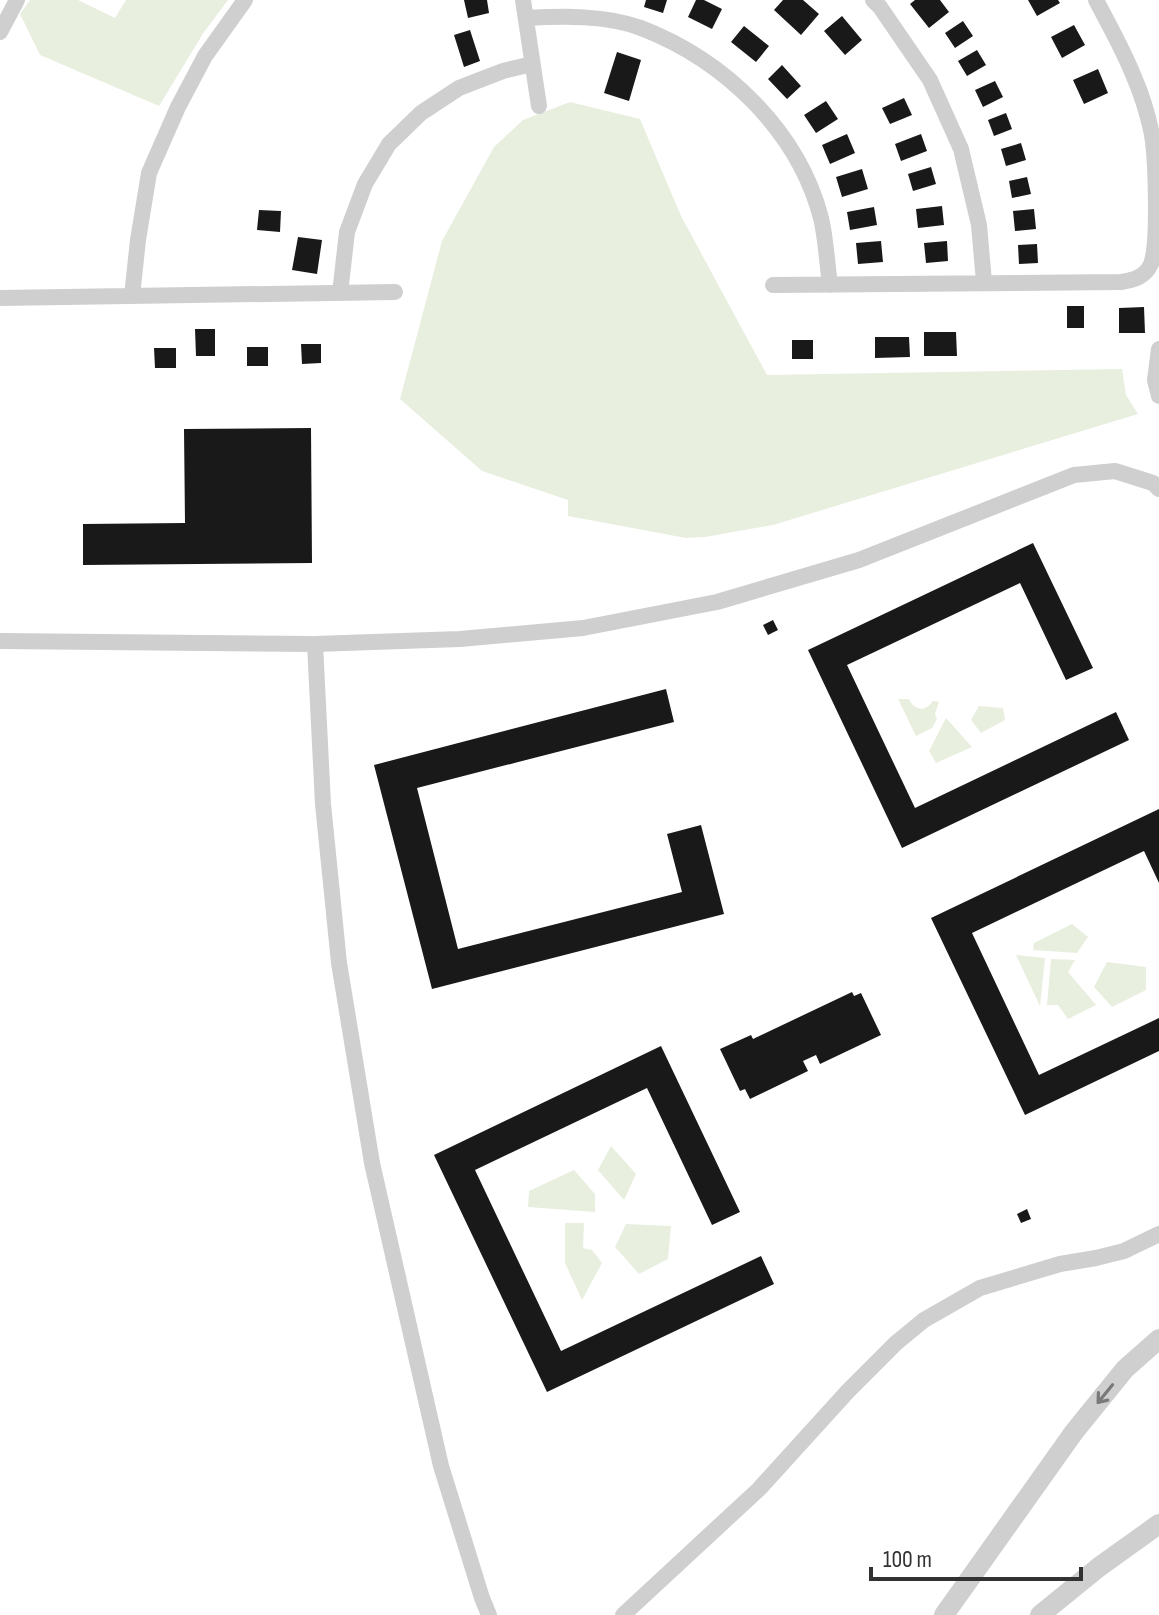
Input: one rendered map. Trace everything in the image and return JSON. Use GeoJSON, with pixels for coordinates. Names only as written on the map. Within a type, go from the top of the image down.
{"type":"FeatureCollection","features":[{"type":"Feature","properties":{"kind":"street"},"geometry":{"type":"LineString","coordinates":[[0,32],[17,0]]}},
{"type":"Feature","properties":{"kind":"street"},"geometry":{"type":"LineString","coordinates":[[132,296],[149,173],[205,56],[245,0]]}},
{"type":"Feature","properties":{"kind":"street"},"geometry":{"type":"LineString","coordinates":[[523,0],[539,106]]}},
{"type":"Feature","properties":{"kind":"street"},"geometry":{"type":"LineString","coordinates":[[873,0],[930,80],[961,149],[979,225],[984,282]]}},
{"type":"Feature","properties":{"kind":"street"},"geometry":{"type":"LineString","coordinates":[[773,285],[1121,282],[1142,276],[1151,265],[1155,250],[1156,201],[1151,132],[1135,77],[1096,0]]}},
{"type":"Feature","properties":{"kind":"street"},"geometry":{"type":"LineString","coordinates":[[526,18],[594,18],[639,27],[690,51],[738,86],[775,125],[804,173],[821,218],[830,285]]}},
{"type":"Feature","properties":{"kind":"street"},"geometry":{"type":"LineString","coordinates":[[340,293],[347,232],[365,184],[389,144],[421,113],[459,88],[503,71],[532,64]]}},
{"type":"Feature","properties":{"kind":"street"},"geometry":{"type":"LineString","coordinates":[[0,298],[395,292]]}},
{"type":"Feature","properties":{"kind":"street"},"geometry":{"type":"LineString","coordinates":[[1159,349],[1155,380],[1159,396]]}},
{"type":"Feature","properties":{"kind":"street"},"geometry":{"type":"LineString","coordinates":[[0,641],[315,644],[460,639],[583,628],[717,602],[859,560],[1074,475],[1115,471],[1153,483],[1159,489]]}},
{"type":"Feature","properties":{"kind":"street"},"geometry":{"type":"LineString","coordinates":[[315,644],[323,804],[339,963],[372,1163],[441,1466],[489,1615]]}},
{"type":"Feature","properties":{"kind":"street"},"geometry":{"type":"LineString","coordinates":[[623,1615],[759,1489],[848,1391],[924,1320],[980,1288],[1060,1264],[1124,1251],[1159,1234]]}},
{"type":"Feature","properties":{"kind":"street"},"geometry":{"type":"LineString","coordinates":[[944,1615],[1074,1432],[1125,1369],[1159,1339]]}},
{"type":"Feature","properties":{"kind":"street"},"geometry":{"type":"LineString","coordinates":[[1040,1615],[1159,1524]]}},
{"type":"Feature","properties":{"kind":"street"},"geometry":{"type":"LineString","coordinates":[[933,1615],[971,1576]]}},
{"type":"Feature","properties":{"kind":"green space"},"geometry":{"type":"Polygon","coordinates":[[[30,0],[78,0],[115,18],[126,0],[228,0],[204,32],[159,106],[40,55],[20,14],[30,0]]]}},
{"type":"Feature","properties":{"kind":"green space"},"geometry":{"type":"Polygon","coordinates":[[[570,102],[640,119],[681,216],[767,375],[1122,369],[1126,395],[1138,414],[773,525],[705,537],[686,538],[568,516],[568,500],[482,471],[400,399],[442,241],[494,147],[523,120],[570,102]]]}},
{"type":"Feature","properties":{"kind":"green space"},"geometry":{"type":"Polygon","coordinates":[[[898,699],[909,699],[920,709],[933,701],[939,702],[935,714],[937,719],[932,728],[916,736],[898,699]]]}},
{"type":"Feature","properties":{"kind":"green space"},"geometry":{"type":"Polygon","coordinates":[[[979,706],[1003,708],[1005,720],[981,733],[971,720],[979,706]]]}},
{"type":"Feature","properties":{"kind":"green space"},"geometry":{"type":"Polygon","coordinates":[[[946,718],[972,747],[936,763],[929,751],[946,718]]]}},
{"type":"Feature","properties":{"kind":"green space"},"geometry":{"type":"Polygon","coordinates":[[[1072,924],[1088,937],[1077,953],[1033,950],[1034,943],[1072,924]]]}},
{"type":"Feature","properties":{"kind":"green space"},"geometry":{"type":"Polygon","coordinates":[[[1016,955],[1045,958],[1040,1006],[1016,955]]]}},
{"type":"Feature","properties":{"kind":"green space"},"geometry":{"type":"Polygon","coordinates":[[[1051,959],[1075,960],[1068,972],[1096,1005],[1068,1019],[1058,1005],[1047,1005],[1051,959]]]}},
{"type":"Feature","properties":{"kind":"green space"},"geometry":{"type":"Polygon","coordinates":[[[1107,962],[1146,967],[1146,990],[1112,1007],[1094,987],[1107,962]]]}},
{"type":"Feature","properties":{"kind":"green space"},"geometry":{"type":"Polygon","coordinates":[[[611,1146],[636,1174],[624,1200],[598,1170],[611,1146]]]}},
{"type":"Feature","properties":{"kind":"green space"},"geometry":{"type":"Polygon","coordinates":[[[574,1170],[595,1194],[595,1212],[528,1207],[529,1191],[574,1170]]]}},
{"type":"Feature","properties":{"kind":"green space"},"geometry":{"type":"Polygon","coordinates":[[[565,1223],[584,1223],[583,1248],[592,1250],[602,1263],[582,1300],[565,1263],[565,1223]]]}},
{"type":"Feature","properties":{"kind":"green space"},"geometry":{"type":"Polygon","coordinates":[[[626,1224],[671,1226],[668,1259],[639,1274],[615,1247],[626,1224]]]}},
{"type":"Feature","properties":{"kind":"building"},"geometry":{"type":"Polygon","coordinates":[[[464,0],[487,0],[489,13],[468,18],[464,0]]]}},
{"type":"Feature","properties":{"kind":"building"},"geometry":{"type":"Polygon","coordinates":[[[646,0],[667,0],[663,13],[644,7],[646,0]]]}},
{"type":"Feature","properties":{"kind":"building"},"geometry":{"type":"Polygon","coordinates":[[[696,0],[704,0],[722,9],[712,29],[688,17],[696,0]]]}},
{"type":"Feature","properties":{"kind":"building"},"geometry":{"type":"Polygon","coordinates":[[[783,0],[803,0],[819,14],[801,35],[774,10],[783,0]]]}},
{"type":"Feature","properties":{"kind":"building"},"geometry":{"type":"Polygon","coordinates":[[[915,0],[940,0],[949,12],[929,28],[910,4],[915,0]]]}},
{"type":"Feature","properties":{"kind":"building"},"geometry":{"type":"Polygon","coordinates":[[[1028,0],[1058,0],[1060,3],[1037,16],[1028,0]]]}},
{"type":"Feature","properties":{"kind":"building"},"geometry":{"type":"Polygon","coordinates":[[[842,16],[862,40],[845,55],[824,31],[842,16]]]}},
{"type":"Feature","properties":{"kind":"building"},"geometry":{"type":"Polygon","coordinates":[[[963,21],[973,36],[955,48],[945,33],[963,21]]]}},
{"type":"Feature","properties":{"kind":"building"},"geometry":{"type":"Polygon","coordinates":[[[1074,25],[1085,45],[1062,58],[1051,37],[1074,25]]]}},
{"type":"Feature","properties":{"kind":"building"},"geometry":{"type":"Polygon","coordinates":[[[744,26],[769,46],[756,62],[731,42],[744,26]]]}},
{"type":"Feature","properties":{"kind":"building"},"geometry":{"type":"Polygon","coordinates":[[[470,30],[480,61],[464,67],[454,35],[470,30]]]}},
{"type":"Feature","properties":{"kind":"building"},"geometry":{"type":"Polygon","coordinates":[[[977,50],[986,65],[967,76],[958,61],[977,50]]]}},
{"type":"Feature","properties":{"kind":"building"},"geometry":{"type":"Polygon","coordinates":[[[617,52],[641,60],[629,101],[604,93],[617,52]]]}},
{"type":"Feature","properties":{"kind":"building"},"geometry":{"type":"Polygon","coordinates":[[[782,65],[801,86],[787,99],[768,79],[782,65]]]}},
{"type":"Feature","properties":{"kind":"building"},"geometry":{"type":"Polygon","coordinates":[[[1098,69],[1108,93],[1084,104],[1073,80],[1098,69]]]}},
{"type":"Feature","properties":{"kind":"building"},"geometry":{"type":"Polygon","coordinates":[[[995,81],[1003,97],[983,107],[975,90],[995,81]]]}},
{"type":"Feature","properties":{"kind":"building"},"geometry":{"type":"Polygon","coordinates":[[[904,98],[912,115],[890,124],[882,108],[904,98]]]}},
{"type":"Feature","properties":{"kind":"building"},"geometry":{"type":"Polygon","coordinates":[[[826,101],[838,119],[816,133],[804,115],[826,101]]]}},
{"type":"Feature","properties":{"kind":"building"},"geometry":{"type":"Polygon","coordinates":[[[1006,113],[1012,129],[994,136],[988,120],[1006,113]]]}},
{"type":"Feature","properties":{"kind":"building"},"geometry":{"type":"Polygon","coordinates":[[[847,134],[855,153],[830,164],[822,145],[847,134]]]}},
{"type":"Feature","properties":{"kind":"building"},"geometry":{"type":"Polygon","coordinates":[[[921,134],[927,151],[901,161],[895,144],[921,134]]]}},
{"type":"Feature","properties":{"kind":"building"},"geometry":{"type":"Polygon","coordinates":[[[1021,143],[1026,160],[1006,166],[1001,149],[1021,143]]]}},
{"type":"Feature","properties":{"kind":"building"},"geometry":{"type":"Polygon","coordinates":[[[931,167],[936,184],[913,191],[908,174],[931,167]]]}},
{"type":"Feature","properties":{"kind":"building"},"geometry":{"type":"Polygon","coordinates":[[[862,169],[868,189],[842,197],[836,177],[862,169]]]}},
{"type":"Feature","properties":{"kind":"building"},"geometry":{"type":"Polygon","coordinates":[[[1027,177],[1031,194],[1012,198],[1009,181],[1027,177]]]}},
{"type":"Feature","properties":{"kind":"building"},"geometry":{"type":"Polygon","coordinates":[[[942,206],[944,225],[918,228],[916,209],[942,206]]]}},
{"type":"Feature","properties":{"kind":"building"},"geometry":{"type":"Polygon","coordinates":[[[874,207],[877,225],[850,230],[847,212],[874,207]]]}},
{"type":"Feature","properties":{"kind":"building"},"geometry":{"type":"Polygon","coordinates":[[[1034,209],[1036,229],[1015,231],[1013,211],[1034,209]]]}},
{"type":"Feature","properties":{"kind":"building"},"geometry":{"type":"Polygon","coordinates":[[[259,210],[281,211],[280,232],[257,230],[259,210]]]}},
{"type":"Feature","properties":{"kind":"building"},"geometry":{"type":"Polygon","coordinates":[[[298,237],[322,240],[317,274],[292,270],[298,237]]]}},
{"type":"Feature","properties":{"kind":"building"},"geometry":{"type":"Polygon","coordinates":[[[881,241],[883,262],[858,264],[856,243],[881,241]]]}},
{"type":"Feature","properties":{"kind":"building"},"geometry":{"type":"Polygon","coordinates":[[[947,241],[948,261],[926,263],[924,243],[947,241]]]}},
{"type":"Feature","properties":{"kind":"building"},"geometry":{"type":"Polygon","coordinates":[[[1037,244],[1038,263],[1019,264],[1018,245],[1037,244]]]}},
{"type":"Feature","properties":{"kind":"building"},"geometry":{"type":"Polygon","coordinates":[[[1067,306],[1084,306],[1084,328],[1067,328],[1067,306]]]}},
{"type":"Feature","properties":{"kind":"building"},"geometry":{"type":"Polygon","coordinates":[[[1144,307],[1145,333],[1119,333],[1119,308],[1144,307]]]}},
{"type":"Feature","properties":{"kind":"building"},"geometry":{"type":"Polygon","coordinates":[[[195,329],[215,329],[215,356],[196,356],[195,329]]]}},
{"type":"Feature","properties":{"kind":"building"},"geometry":{"type":"Polygon","coordinates":[[[924,332],[956,332],[957,356],[924,356],[924,332]]]}},
{"type":"Feature","properties":{"kind":"building"},"geometry":{"type":"Polygon","coordinates":[[[875,337],[909,337],[910,357],[875,358],[875,337]]]}},
{"type":"Feature","properties":{"kind":"building"},"geometry":{"type":"Polygon","coordinates":[[[792,340],[813,340],[813,359],[792,359],[792,340]]]}},
{"type":"Feature","properties":{"kind":"building"},"geometry":{"type":"Polygon","coordinates":[[[301,344],[321,344],[321,363],[302,364],[301,344]]]}},
{"type":"Feature","properties":{"kind":"building"},"geometry":{"type":"Polygon","coordinates":[[[247,347],[268,347],[268,366],[247,366],[247,347]]]}},
{"type":"Feature","properties":{"kind":"building"},"geometry":{"type":"Polygon","coordinates":[[[154,348],[176,348],[176,368],[155,368],[154,348]]]}},
{"type":"Feature","properties":{"kind":"building"},"geometry":{"type":"Polygon","coordinates":[[[311,428],[312,563],[83,565],[83,524],[185,523],[184,429],[311,428]]]}},
{"type":"Feature","properties":{"kind":"building"},"geometry":{"type":"Polygon","coordinates":[[[1033,543],[1093,668],[1066,680],[1020,583],[847,665],[915,808],[1116,712],[1129,740],[902,848],[808,650],[1033,543]]]}},
{"type":"Feature","properties":{"kind":"building"},"geometry":{"type":"Polygon","coordinates":[[[773,620],[778,630],[768,635],[763,625],[773,620]]]}},
{"type":"Feature","properties":{"kind":"building"},"geometry":{"type":"Polygon","coordinates":[[[666,689],[674,722],[417,788],[458,949],[682,892],[667,834],[701,825],[724,914],[432,989],[374,765],[666,689]]]}},
{"type":"Feature","properties":{"kind":"building"},"geometry":{"type":"Polygon","coordinates":[[[1159,809],[1159,883],[1144,851],[972,933],[1039,1075],[1159,1018],[1159,1051],[1025,1115],[931,918],[1159,809]]]}},
{"type":"Feature","properties":{"kind":"building"},"geometry":{"type":"Polygon","coordinates":[[[852,992],[854,996],[861,993],[881,1035],[820,1064],[816,1055],[803,1061],[808,1071],[750,1099],[745,1089],[740,1091],[720,1049],[751,1035],[753,1039],[852,992]]]}},
{"type":"Feature","properties":{"kind":"building"},"geometry":{"type":"Polygon","coordinates":[[[661,1046],[740,1212],[712,1225],[647,1088],[475,1170],[561,1351],[761,1256],[774,1284],[547,1392],[434,1155],[661,1046]]]}},
{"type":"Feature","properties":{"kind":"building"},"geometry":{"type":"Polygon","coordinates":[[[1027,1209],[1031,1219],[1021,1223],[1017,1214],[1027,1209]]]}}]}
